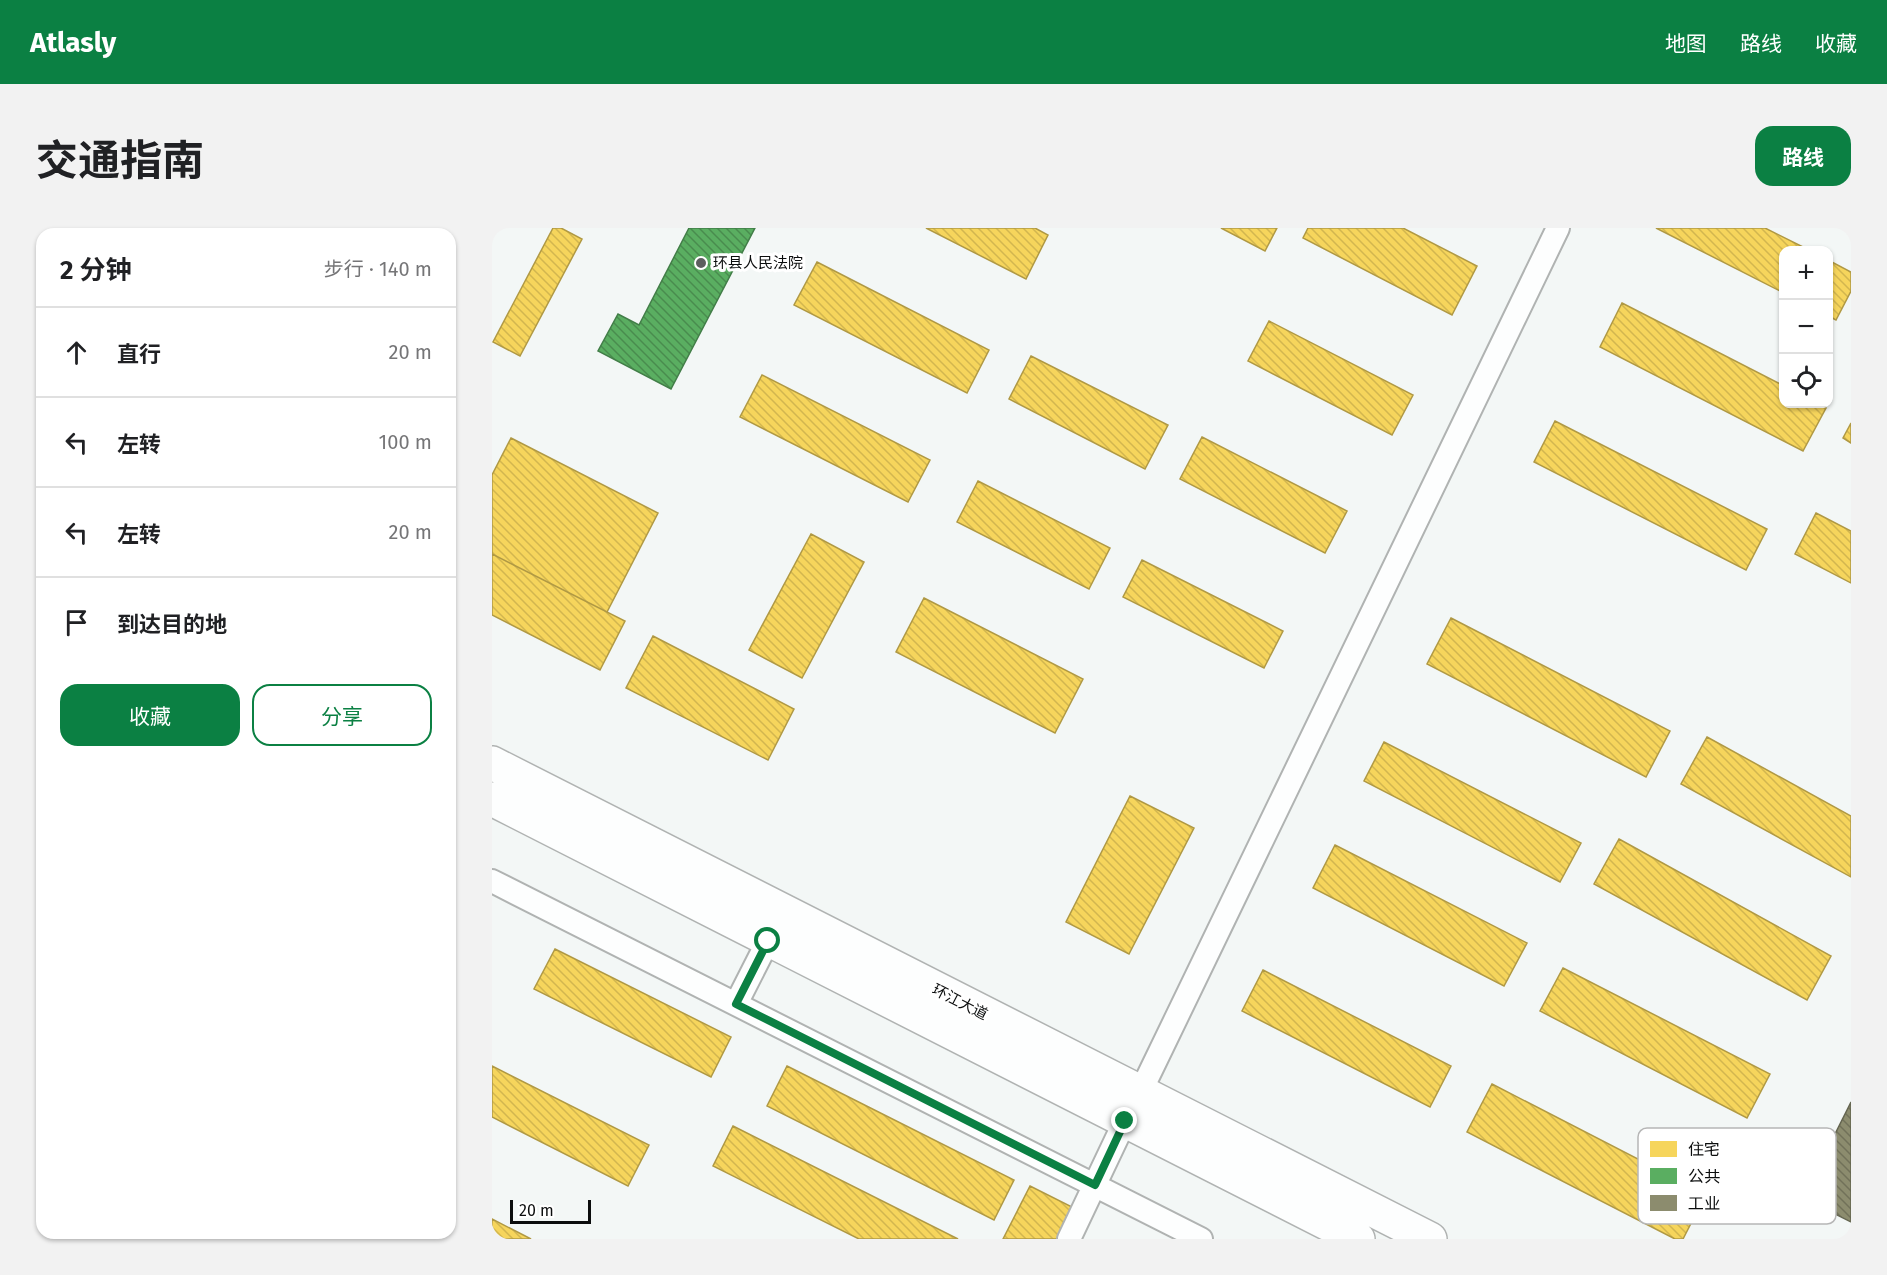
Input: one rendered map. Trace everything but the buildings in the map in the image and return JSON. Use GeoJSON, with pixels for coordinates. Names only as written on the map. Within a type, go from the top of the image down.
{"type":"FeatureCollection","features":[{"type":"Feature","properties":{"kind":"highway","name":"环江大道"},"geometry":{"type":"LineString","coordinates":[[492,763],[1430,1239]]}},
{"type":"Feature","properties":{"kind":"highway"},"geometry":{"type":"LineString","coordinates":[[492,799],[1358,1239]]}},
{"type":"Feature","properties":{"kind":"street"},"geometry":{"type":"LineString","coordinates":[[1140,1093],[1558,228]]}},
{"type":"Feature","properties":{"kind":"street"},"geometry":{"type":"LineString","coordinates":[[492,881],[1201,1239]]}},
{"type":"Feature","properties":{"kind":"street"},"geometry":{"type":"LineString","coordinates":[[736,1004],[768,941]]}},
{"type":"Feature","properties":{"kind":"street"},"geometry":{"type":"LineString","coordinates":[[1069,1239],[1125,1121]]}},
{"type":"Feature","properties":{"kind":"place","name":"环县人民法院"},"geometry":{"type":"Point","coordinates":[701,263]}},
{"type":"Feature","properties":{"kind":"route"},"geometry":{"type":"LineString","coordinates":[[768,941],[736,1004],[1095,1185],[1125,1121]]}}]}
